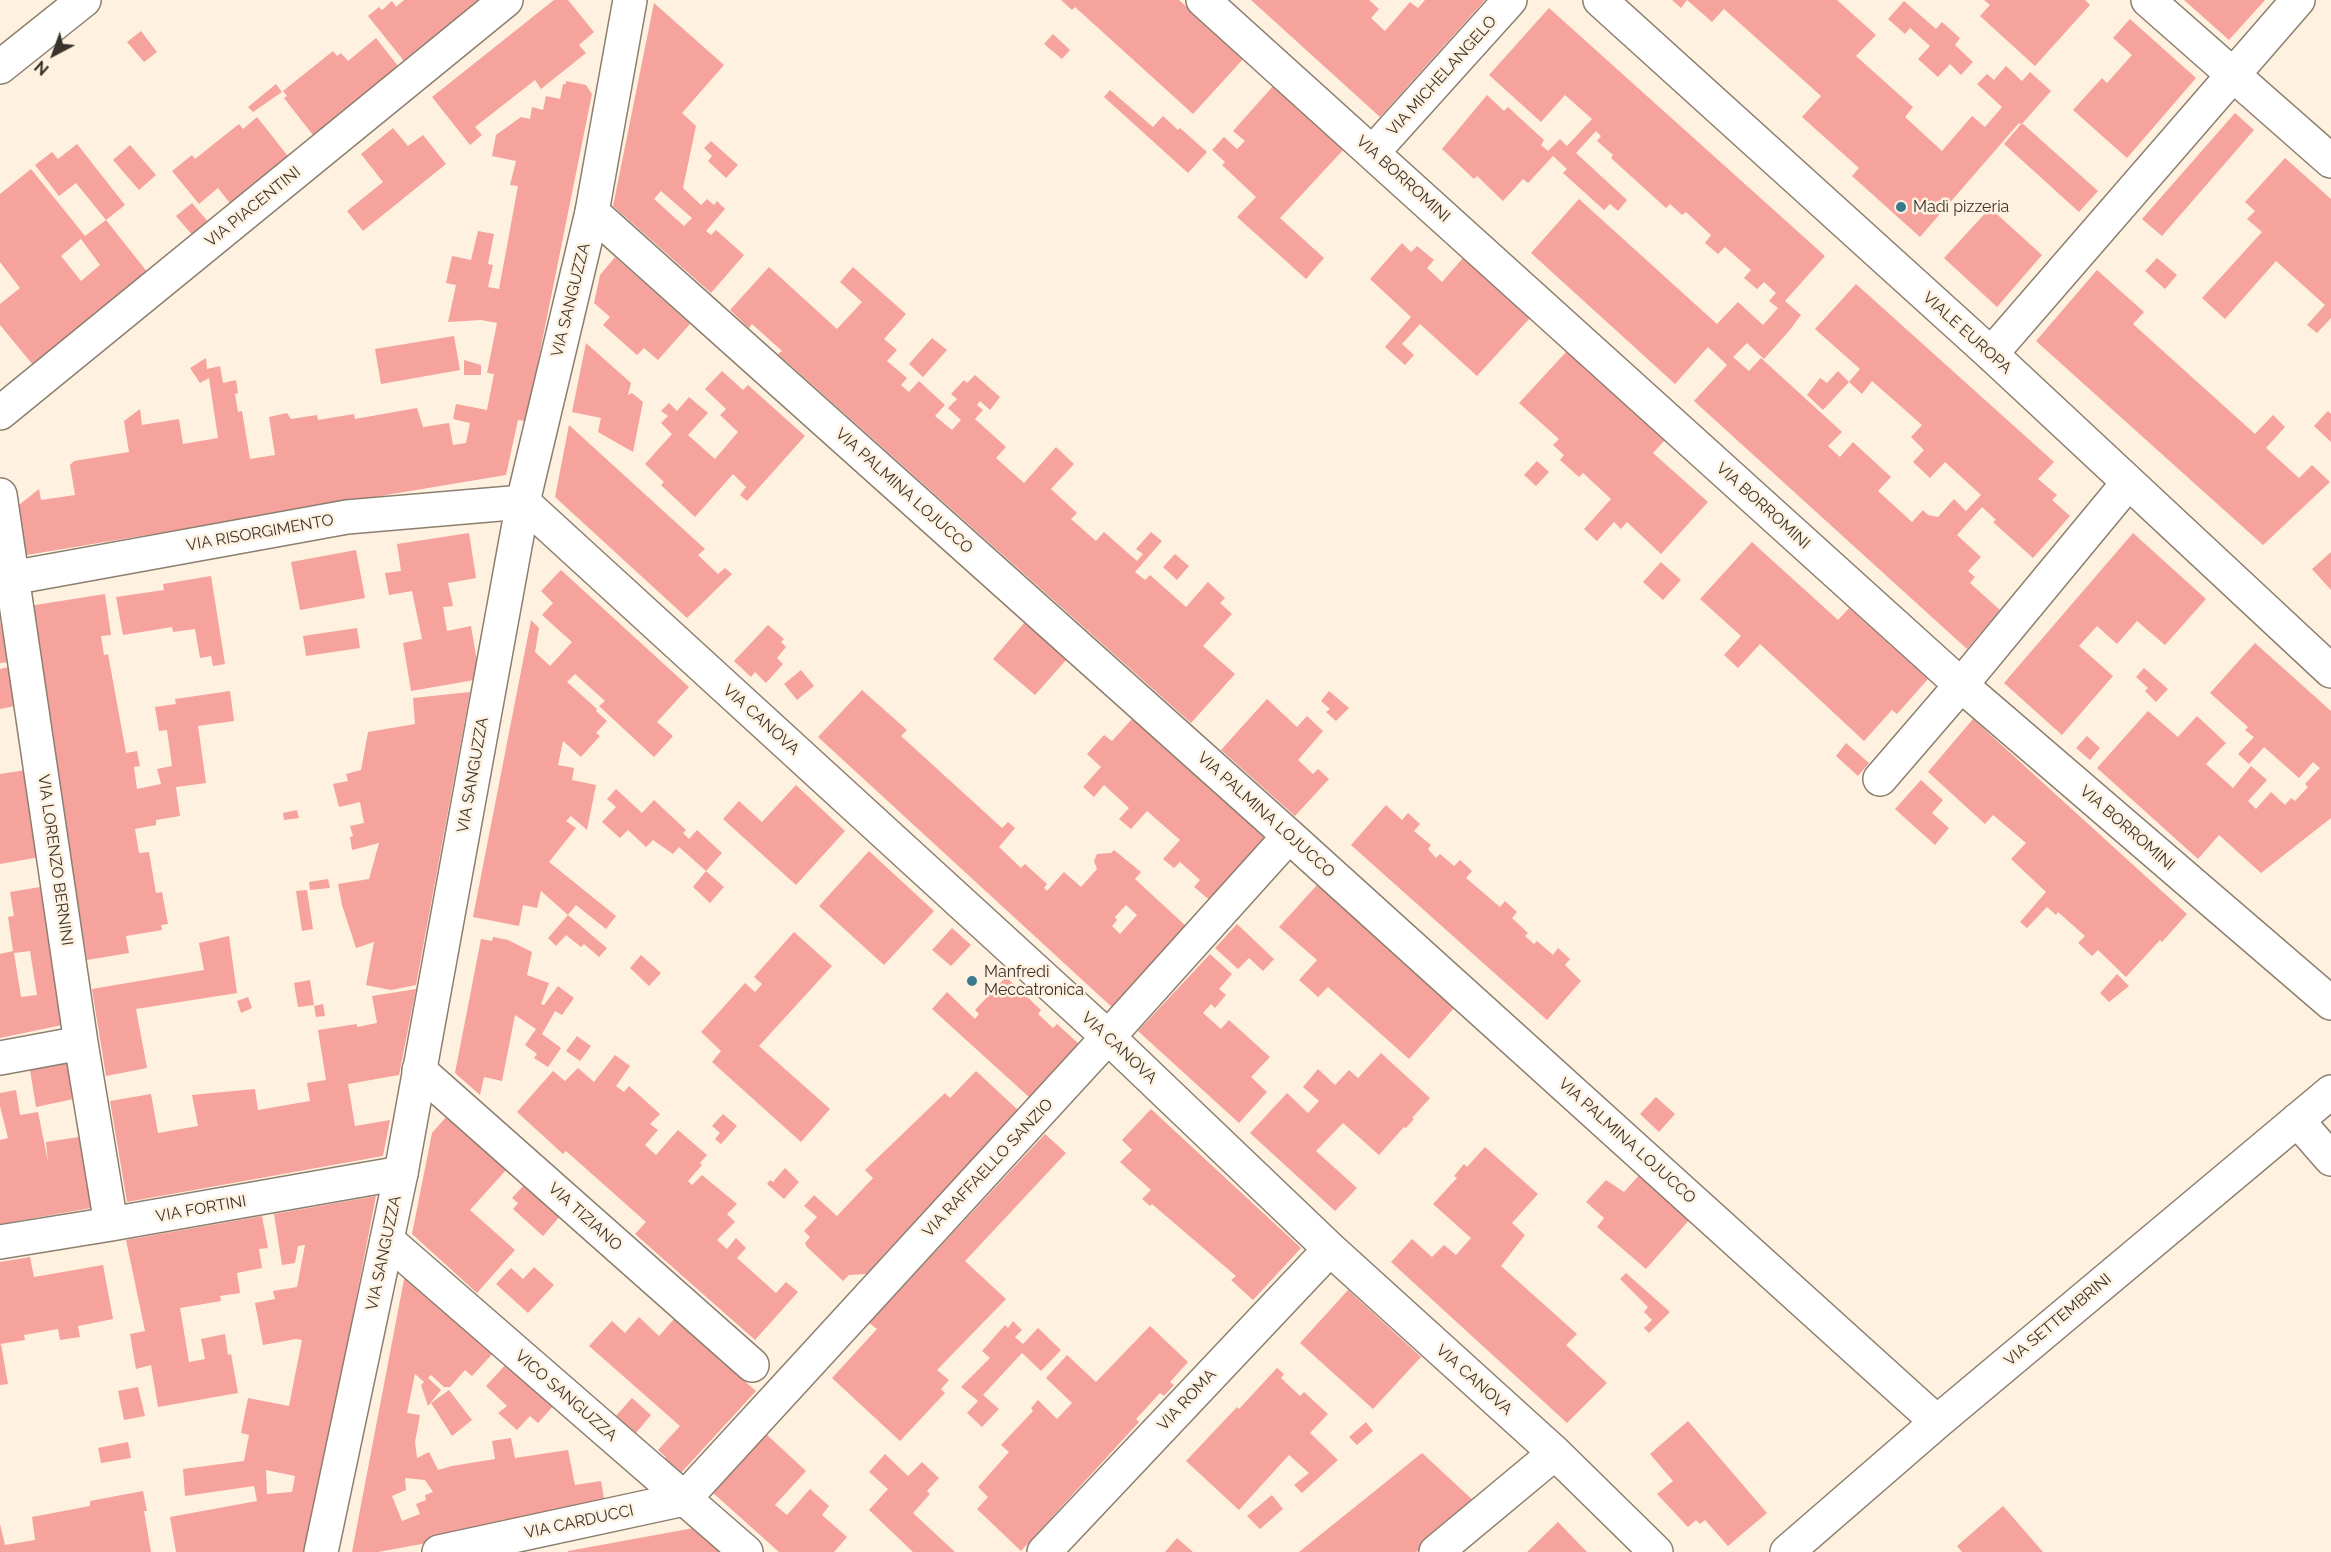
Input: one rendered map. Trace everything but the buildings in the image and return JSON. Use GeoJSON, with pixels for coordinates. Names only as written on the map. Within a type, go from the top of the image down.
{"type":"FeatureCollection","features":[{"type":"Feature","properties":{"kind":"street"},"geometry":{"type":"LineString","coordinates":[[0,67],[84,0]]}},
{"type":"Feature","properties":{"kind":"street","name":"VIA PIACENTINI"},"geometry":{"type":"LineString","coordinates":[[0,413],[506,0]]}},
{"type":"Feature","properties":{"kind":"street","name":"VIA SANGUZZA"},"geometry":{"type":"LineString","coordinates":[[321,1552],[401,1173],[523,502],[592,212],[630,0]]}},
{"type":"Feature","properties":{"kind":"street","name":"VIA BORROMINI"},"geometry":{"type":"LineString","coordinates":[[1203,0],[1374,152],[1961,685],[2331,1003]]}},
{"type":"Feature","properties":{"kind":"street","name":"VIA MICHELANGELO"},"geometry":{"type":"LineString","coordinates":[[1374,152],[1510,0]]}},
{"type":"Feature","properties":{"kind":"street","name":"VIALE EUROPA"},"geometry":{"type":"LineString","coordinates":[[1600,0],[1991,354],[2331,671]]}},
{"type":"Feature","properties":{"kind":"street"},"geometry":{"type":"LineString","coordinates":[[2148,0],[2331,161]]}},
{"type":"Feature","properties":{"kind":"street"},"geometry":{"type":"LineString","coordinates":[[1991,354],[2298,0]]}},
{"type":"Feature","properties":{"kind":"street","name":"VIA PALMINA LOJUCCO"},"geometry":{"type":"LineString","coordinates":[[592,212],[1289,836],[1936,1422]]}},
{"type":"Feature","properties":{"kind":"street"},"geometry":{"type":"LineString","coordinates":[[1880,779],[2128,483]]}},
{"type":"Feature","properties":{"kind":"street","name":"VIA LORENZO BERNINI"},"geometry":{"type":"LineString","coordinates":[[0,495],[7,579],[111,1224]]}},
{"type":"Feature","properties":{"kind":"street","name":"VIA RISORGIMENTO"},"geometry":{"type":"LineString","coordinates":[[7,579],[347,517],[523,502]]}},
{"type":"Feature","properties":{"kind":"street","name":"VIA CANOVA"},"geometry":{"type":"LineString","coordinates":[[523,502],[1108,1037],[1330,1249],[1555,1454],[1656,1552]]}},
{"type":"Feature","properties":{"kind":"street","name":"VIA RAFFAELLO SANZIO"},"geometry":{"type":"LineString","coordinates":[[684,1499],[1289,836]]}},
{"type":"Feature","properties":{"kind":"street"},"geometry":{"type":"LineString","coordinates":[[0,1058],[81,1043]]}},
{"type":"Feature","properties":{"kind":"street","name":"VIA TIZIANO"},"geometry":{"type":"LineString","coordinates":[[419,1070],[752,1365]]}},
{"type":"Feature","properties":{"kind":"street","name":"VIA SETTEMBRINI"},"geometry":{"type":"LineString","coordinates":[[1787,1552],[1936,1422],[2331,1092]]}},
{"type":"Feature","properties":{"kind":"street"},"geometry":{"type":"LineString","coordinates":[[2297,1120],[2331,1159]]}},
{"type":"Feature","properties":{"kind":"street","name":"VIA FORTINI"},"geometry":{"type":"LineString","coordinates":[[0,1242],[401,1173]]}},
{"type":"Feature","properties":{"kind":"street","name":"VICO SANGUZZA"},"geometry":{"type":"LineString","coordinates":[[387,1240],[746,1552]]}},
{"type":"Feature","properties":{"kind":"street","name":"VIA ROMA"},"geometry":{"type":"LineString","coordinates":[[1044,1552],[1330,1249]]}},
{"type":"Feature","properties":{"kind":"street"},"geometry":{"type":"LineString","coordinates":[[1436,1552],[1555,1454]]}},
{"type":"Feature","properties":{"kind":"street","name":"VIA CARDUCCI"},"geometry":{"type":"LineString","coordinates":[[439,1552],[684,1499]]}},
{"type":"Feature","properties":{"kind":"place","name":"Madì pizzeria"},"geometry":{"type":"Point","coordinates":[1901,207]}},
{"type":"Feature","properties":{"kind":"place","name":"Manfredi Meccatronica"},"geometry":{"type":"Point","coordinates":[972,981]}}]}
